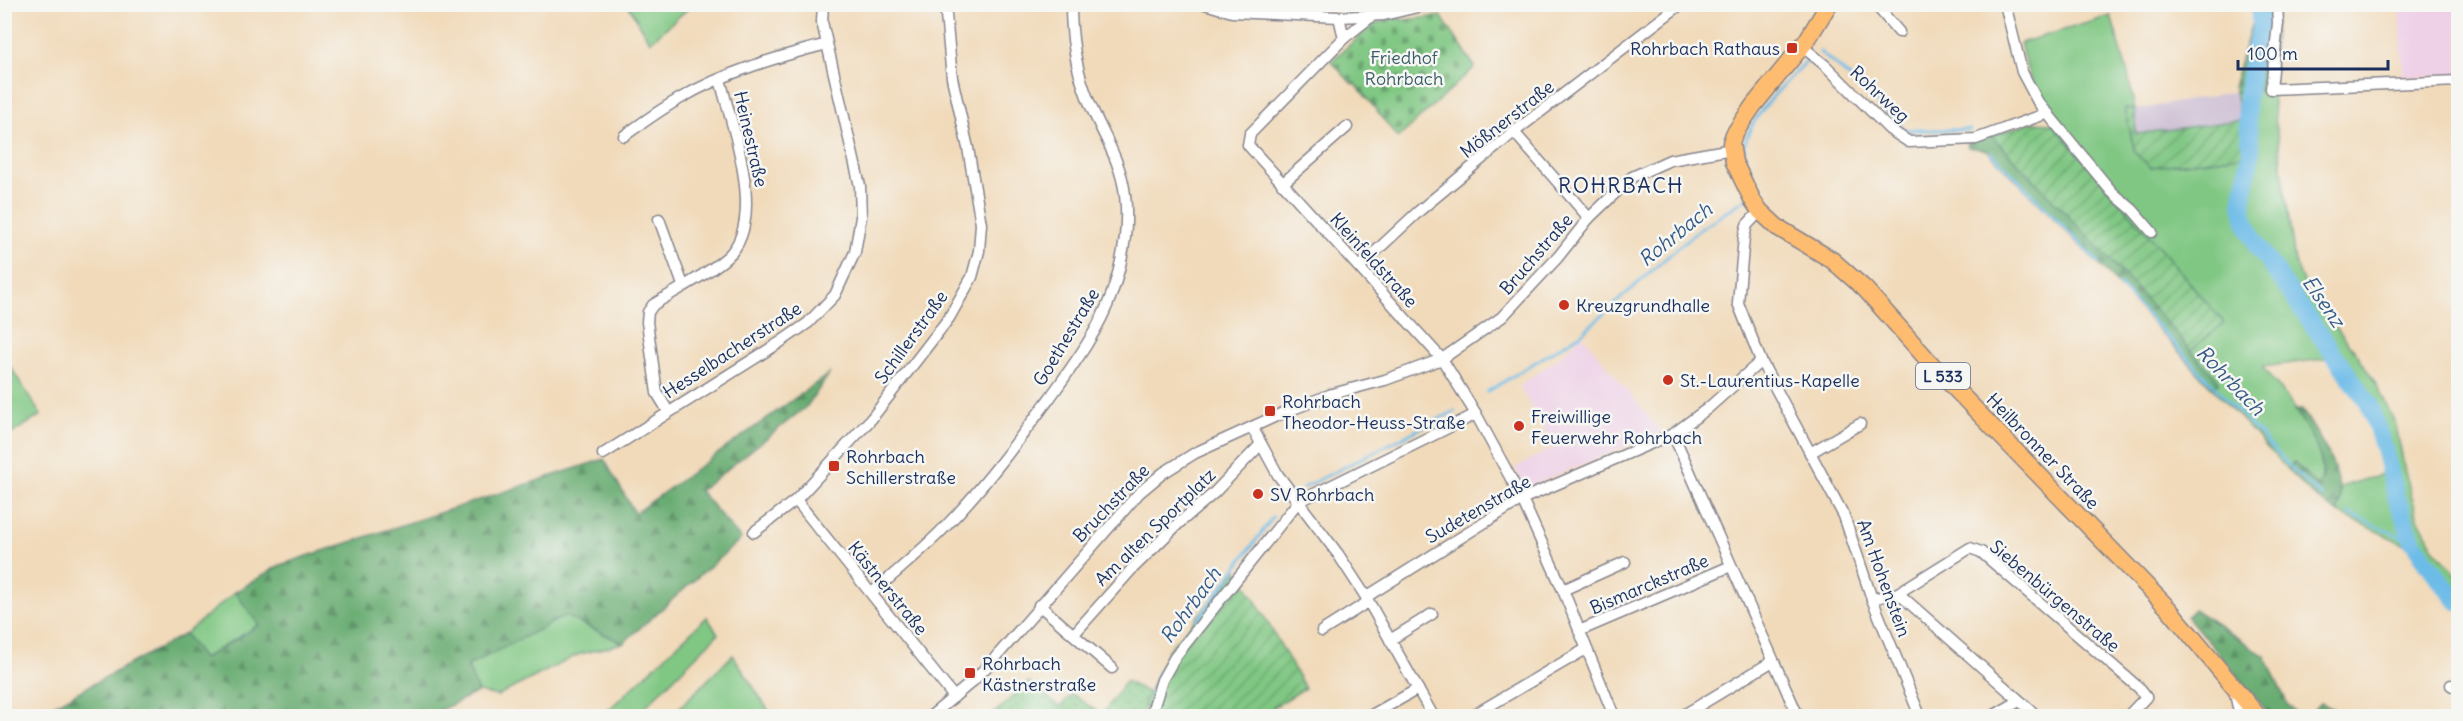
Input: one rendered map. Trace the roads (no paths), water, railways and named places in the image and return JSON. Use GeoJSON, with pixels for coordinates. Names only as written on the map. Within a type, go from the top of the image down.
{"type":"FeatureCollection","features":[{"type":"Feature","properties":{"kind":"main road"},"geometry":{"type":"LineString","coordinates":[[1732,149],[1734,134],[1740,123],[1802,46],[1829,4]]}},
{"type":"Feature","properties":{"kind":"main road","name":"Heilbronner Straße"},"geometry":{"type":"LineString","coordinates":[[1732,149],[1734,162],[1753,200],[1777,227],[1832,260],[1865,289],[1934,367],[2183,625],[2232,685]]}},
{"type":"Feature","properties":{"kind":"main road","name":"L 533"},"geometry":{"type":"LineString","coordinates":[[2232,685],[2258,717]]}},
{"type":"Feature","properties":{"kind":"street","name":"Hesselbacherstraße"},"geometry":{"type":"LineString","coordinates":[[603,454],[808,323],[835,295],[855,252],[861,219],[860,186],[822,22],[823,4]]}},
{"type":"Feature","properties":{"kind":"street","name":"Schillerstraße"},"geometry":{"type":"LineString","coordinates":[[754,532],[796,500],[872,418],[949,318],[972,277],[979,250],[981,224],[968,148],[952,78],[945,4]]}},
{"type":"Feature","properties":{"kind":"street","name":"Goethestraße"},"geometry":{"type":"LineString","coordinates":[[872,593],[917,555],[947,525],[1017,442],[1069,371],[1112,295],[1122,261],[1127,225],[1125,192],[1114,154],[1086,94],[1071,36],[1071,4]]}},
{"type":"Feature","properties":{"kind":"street"},"geometry":{"type":"LineString","coordinates":[[1204,4],[1232,12],[1339,17],[1372,16],[1430,4]]}},
{"type":"Feature","properties":{"kind":"street","name":"Mößnerstraße"},"geometry":{"type":"LineString","coordinates":[[1359,267],[1419,211],[1514,132],[1681,4]]}},
{"type":"Feature","properties":{"kind":"street"},"geometry":{"type":"LineString","coordinates":[[1875,4],[1899,32]]}},
{"type":"Feature","properties":{"kind":"street"},"geometry":{"type":"LineString","coordinates":[[2005,4],[2022,72],[2038,102],[2112,192],[2133,210],[2152,232]]}},
{"type":"Feature","properties":{"kind":"street"},"geometry":{"type":"LineString","coordinates":[[2277,4],[2278,23],[2271,89],[2458,81]]}},
{"type":"Feature","properties":{"kind":"street","name":"Kleinfeldstraße"},"geometry":{"type":"LineString","coordinates":[[1372,16],[1344,38],[1250,134],[1248,145],[1442,359],[1476,414],[1522,499],[1563,590],[1614,717]]}},
{"type":"Feature","properties":{"kind":"street"},"geometry":{"type":"LineString","coordinates":[[1339,17],[1344,38]]}},
{"type":"Feature","properties":{"kind":"street"},"geometry":{"type":"LineString","coordinates":[[624,136],[681,98],[720,79],[766,60],[827,44]]}},
{"type":"Feature","properties":{"kind":"street","name":"Rohrweg"},"geometry":{"type":"LineString","coordinates":[[1802,46],[1826,66],[1889,129],[1909,142],[1976,139],[2048,113]]}},
{"type":"Feature","properties":{"kind":"street","name":"Heinestraße"},"geometry":{"type":"LineString","coordinates":[[668,411],[657,393],[647,322],[648,312],[653,305],[727,257],[741,240],[746,221],[747,200],[744,175],[720,79]]}},
{"type":"Feature","properties":{"kind":"street"},"geometry":{"type":"LineString","coordinates":[[1282,184],[1347,127]]}},
{"type":"Feature","properties":{"kind":"street","name":"Bruchstraße"},"geometry":{"type":"LineString","coordinates":[[1514,132],[1589,218]]}},
{"type":"Feature","properties":{"kind":"street","name":"Bruchstraße"},"geometry":{"type":"LineString","coordinates":[[931,717],[996,657],[1139,493],[1163,473],[1195,453],[1285,412],[1332,394],[1385,380],[1442,359],[1502,317],[1558,257],[1589,218],[1632,177],[1670,160],[1693,154],[1732,149]]}},
{"type":"Feature","properties":{"kind":"street","name":"Am Hohenstein"},"geometry":{"type":"LineString","coordinates":[[1753,200],[1744,237],[1738,303],[1761,361],[1844,516],[1872,599],[1920,717]]}},
{"type":"Feature","properties":{"kind":"street"},"geometry":{"type":"LineString","coordinates":[[659,219],[683,285]]}},
{"type":"Feature","properties":{"kind":"street","name":"Sudetenstraße"},"geometry":{"type":"LineString","coordinates":[[1322,631],[1367,599],[1522,499],[1673,434],[1707,410],[1761,361]]}},
{"type":"Feature","properties":{"kind":"street"},"geometry":{"type":"LineString","coordinates":[[1152,712],[1162,680],[1175,657],[1298,502],[1476,414]]}},
{"type":"Feature","properties":{"kind":"street"},"geometry":{"type":"LineString","coordinates":[[1810,453],[1860,424]]}},
{"type":"Feature","properties":{"kind":"street"},"geometry":{"type":"LineString","coordinates":[[1252,427],[1278,475],[1338,554],[1367,599],[1433,717]]}},
{"type":"Feature","properties":{"kind":"street"},"geometry":{"type":"LineString","coordinates":[[1673,434],[1798,717]]}},
{"type":"Feature","properties":{"kind":"street","name":"Am alten Sportplatz"},"geometry":{"type":"LineString","coordinates":[[1074,634],[1145,555],[1214,493],[1262,444]]}},
{"type":"Feature","properties":{"kind":"street","name":"Kästnerstraße"},"geometry":{"type":"LineString","coordinates":[[796,500],[954,697]]}},
{"type":"Feature","properties":{"kind":"street","name":"Siebenbürgenstraße"},"geometry":{"type":"LineString","coordinates":[[1872,599],[1898,593],[1970,549],[1981,552],[2139,688],[2146,697],[2128,717]]}},
{"type":"Feature","properties":{"kind":"street"},"geometry":{"type":"LineString","coordinates":[[1563,590],[1625,562]]}},
{"type":"Feature","properties":{"kind":"street","name":"Bismarckstraße"},"geometry":{"type":"LineString","coordinates":[[1579,631],[1731,566]]}},
{"type":"Feature","properties":{"kind":"street"},"geometry":{"type":"LineString","coordinates":[[1898,593],[2037,717]]}},
{"type":"Feature","properties":{"kind":"street"},"geometry":{"type":"LineString","coordinates":[[1040,605],[1112,668]]}},
{"type":"Feature","properties":{"kind":"street"},"geometry":{"type":"LineString","coordinates":[[1390,640],[1432,614]]}},
{"type":"Feature","properties":{"kind":"street"},"geometry":{"type":"LineString","coordinates":[[1472,717],[1586,650]]}},
{"type":"Feature","properties":{"kind":"street"},"geometry":{"type":"LineString","coordinates":[[1682,717],[1773,661]]}},
{"type":"Feature","properties":{"kind":"street"},"geometry":{"type":"LineString","coordinates":[[2232,685],[2240,717]]}},
{"type":"Feature","properties":{"kind":"street"},"geometry":{"type":"LineString","coordinates":[[1370,717],[1418,689]]}},
{"type":"Feature","properties":{"kind":"street"},"geometry":{"type":"LineString","coordinates":[[1993,717],[2019,701]]}},
{"type":"Feature","properties":{"kind":"waterway","name":"Elsenz"},"geometry":{"type":"LineString","coordinates":[[2258,4],[2260,31],[2254,50],[2246,104],[2251,151],[2242,204],[2246,223],[2257,246],[2369,404],[2396,496],[2413,542],[2458,602]]}},
{"type":"Feature","properties":{"kind":"waterway","name":"Rohrbach"},"geometry":{"type":"LineString","coordinates":[[1820,52],[1850,77],[1905,130],[1970,130]]}},
{"type":"Feature","properties":{"kind":"waterway","name":"Rohrbach"},"geometry":{"type":"LineString","coordinates":[[1755,193],[1759,187],[1745,157],[1745,145],[1749,132],[1766,105],[1807,61]]}},
{"type":"Feature","properties":{"kind":"waterway","name":"Rohrbach"},"geometry":{"type":"LineString","coordinates":[[1991,152],[2099,263]]}},
{"type":"Feature","properties":{"kind":"waterway","name":"Rohrbach"},"geometry":{"type":"LineString","coordinates":[[1487,392],[1581,334],[1693,234],[1747,198]]}},
{"type":"Feature","properties":{"kind":"waterway","name":"Rohrbach"},"geometry":{"type":"LineString","coordinates":[[2119,285],[2293,470],[2322,497]]}},
{"type":"Feature","properties":{"kind":"waterway","name":"Rohrbach"},"geometry":{"type":"LineString","coordinates":[[1303,488],[1455,411]]}},
{"type":"Feature","properties":{"kind":"waterway","name":"Rohrbach"},"geometry":{"type":"LineString","coordinates":[[2348,513],[2413,542]]}},
{"type":"Feature","properties":{"kind":"waterway","name":"Rohrbach"},"geometry":{"type":"LineString","coordinates":[[1197,621],[1273,517]]}},
{"type":"Feature","properties":{"kind":"waterway","name":"Rohrbach"},"geometry":{"type":"LineString","coordinates":[[1151,697],[1157,675],[1166,663]]}},
{"type":"Feature","properties":{"kind":"place","name":"Rohrbach Rathaus"},"geometry":{"type":"Point","coordinates":[1792,48]}},
{"type":"Feature","properties":{"kind":"place","name":"Kreuzgrundhalle"},"geometry":{"type":"Point","coordinates":[1564,305]}},
{"type":"Feature","properties":{"kind":"place","name":"St.-Laurentius-Kapelle"},"geometry":{"type":"Point","coordinates":[1668,380]}},
{"type":"Feature","properties":{"kind":"place","name":"Rohrbach Theodor-Heuss-Straße"},"geometry":{"type":"Point","coordinates":[1270,411]}},
{"type":"Feature","properties":{"kind":"place","name":"Freiwillige Feuerwehr Rohrbach"},"geometry":{"type":"Point","coordinates":[1519,426]}},
{"type":"Feature","properties":{"kind":"place","name":"Rohrbach Schillerstraße"},"geometry":{"type":"Point","coordinates":[834,466]}},
{"type":"Feature","properties":{"kind":"place","name":"SV Rohrbach"},"geometry":{"type":"Point","coordinates":[1258,494]}},
{"type":"Feature","properties":{"kind":"place","name":"Rohrbach Kästnerstraße"},"geometry":{"type":"Point","coordinates":[970,673]}},
{"type":"Feature","properties":{"kind":"district","name":"ROHRBACH"},"geometry":{"type":"Point","coordinates":[1621,185]}},
{"type":"Feature","properties":{"kind":"park label","name":"Friedhof Rohrbach"},"geometry":{"type":"Point","coordinates":[1404,67]}}]}
